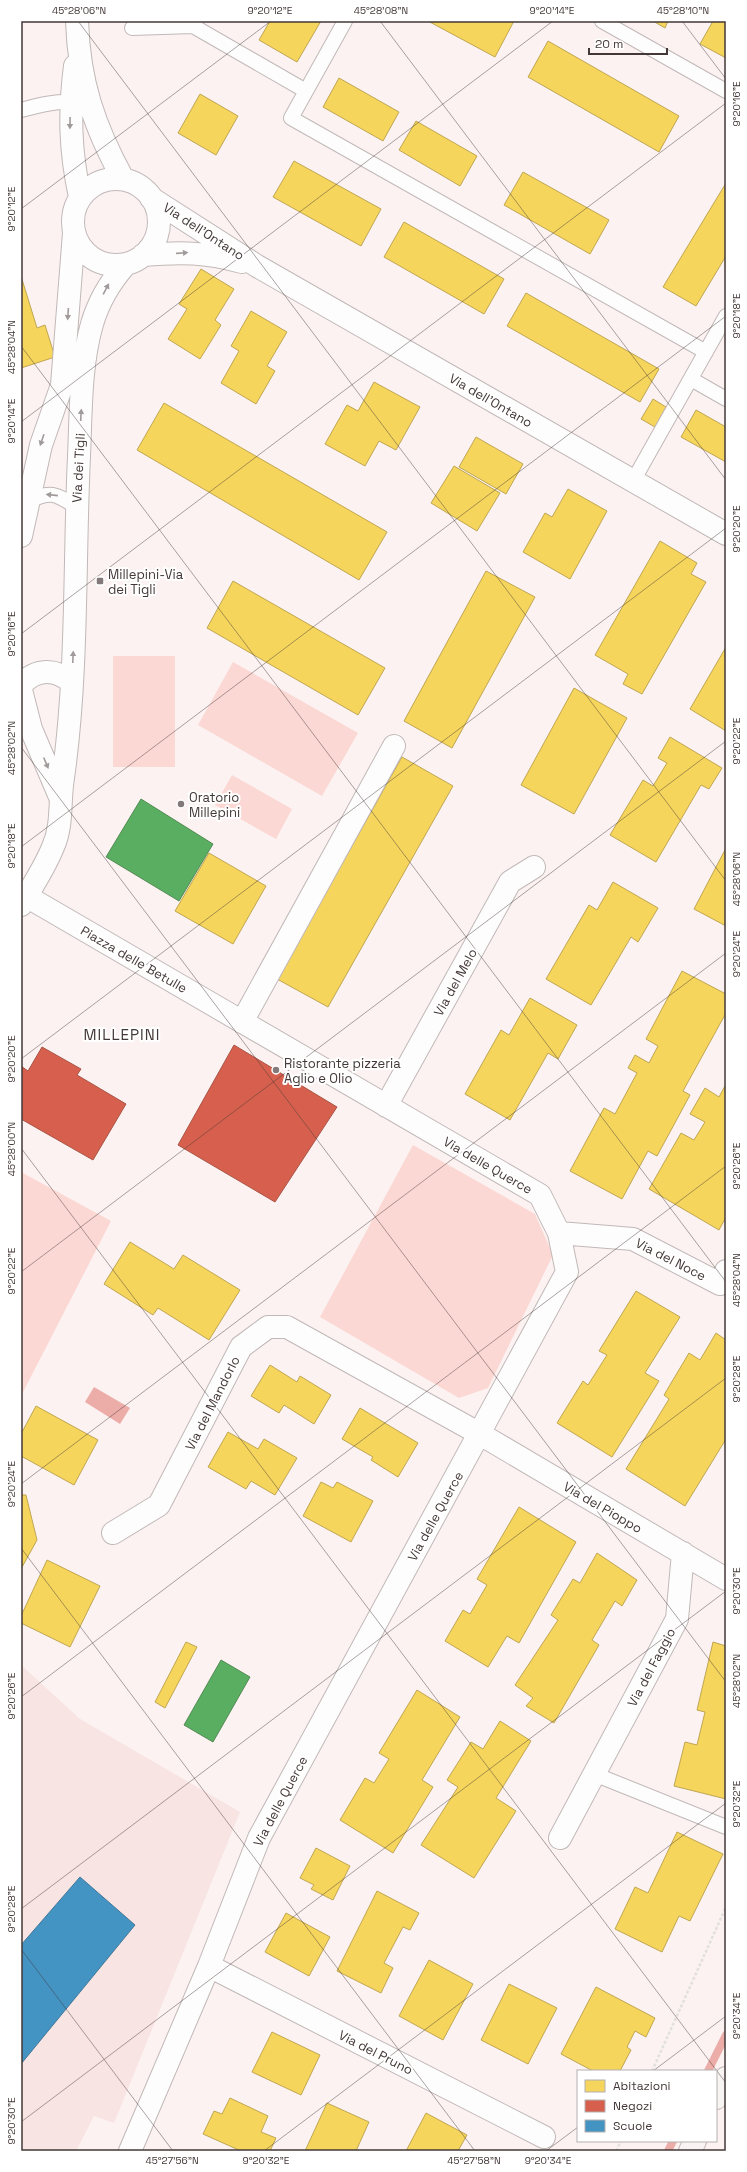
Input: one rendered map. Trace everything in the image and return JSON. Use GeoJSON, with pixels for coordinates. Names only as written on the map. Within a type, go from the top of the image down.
{"type":"FeatureCollection","features":[{"type":"Feature","properties":{"kind":"street"},"geometry":{"type":"LineString","coordinates":[[77,21],[83,83],[80,103],[70,133],[73,166],[80,197]]}},
{"type":"Feature","properties":{"kind":"street"},"geometry":{"type":"LineString","coordinates":[[80,103],[99,131],[123,179]]}},
{"type":"Feature","properties":{"kind":"street"},"geometry":{"type":"LineString","coordinates":[[21,536],[27,503],[41,445],[62,385],[74,233],[73,214],[80,197],[98,182],[110,179],[123,179],[141,187],[151,198],[157,212],[158,230],[150,248],[134,259],[114,265],[98,261],[84,251],[74,233]]}},
{"type":"Feature","properties":{"kind":"street","name":"Via dell'Ontano"},"geometry":{"type":"LineString","coordinates":[[151,198],[257,266],[726,534]]}},
{"type":"Feature","properties":{"kind":"street","name":"Via dell'Ontano"},"geometry":{"type":"LineString","coordinates":[[134,259],[188,252],[218,256],[257,266]]}},
{"type":"Feature","properties":{"kind":"street","name":"Via dei Tigli"},"geometry":{"type":"LineString","coordinates":[[24,901],[54,847],[61,820],[60,797],[70,724],[72,684],[76,507],[83,380],[90,331],[100,301],[110,283],[134,259]]}},
{"type":"Feature","properties":{"kind":"street","name":"Via dei Tigli"},"geometry":{"type":"LineString","coordinates":[[60,797],[31,729],[22,695],[34,674],[45,671],[55,672],[64,676],[72,684]]}},
{"type":"Feature","properties":{"kind":"street"},"geometry":{"type":"LineString","coordinates":[[31,729],[44,734],[57,732],[70,724]]}},
{"type":"Feature","properties":{"kind":"street"},"geometry":{"type":"LineString","coordinates":[[242,1022],[394,746]]}},
{"type":"Feature","properties":{"kind":"street","name":"Via del Melo"},"geometry":{"type":"LineString","coordinates":[[386,1106],[510,882],[534,867]]}},
{"type":"Feature","properties":{"kind":"street","name":"Piazza delle Betulle"},"geometry":{"type":"LineString","coordinates":[[24,901],[242,1022]]}},
{"type":"Feature","properties":{"kind":"street","name":"Via delle Querce"},"geometry":{"type":"LineString","coordinates":[[130,2151],[209,1966],[259,1838],[567,1272],[559,1233],[540,1195],[242,1022]]}},
{"type":"Feature","properties":{"kind":"street","name":"Via del Noce"},"geometry":{"type":"LineString","coordinates":[[559,1233],[633,1239],[724,1281]]}},
{"type":"Feature","properties":{"kind":"street","name":"Via del Mandorlo"},"geometry":{"type":"LineString","coordinates":[[113,1532],[159,1505],[241,1347],[268,1326],[287,1327],[480,1434]]}},
{"type":"Feature","properties":{"kind":"street","name":"Via del Pioppo"},"geometry":{"type":"LineString","coordinates":[[480,1434],[726,1579]]}},
{"type":"Feature","properties":{"kind":"street","name":"Via del Faggio"},"geometry":{"type":"LineString","coordinates":[[560,1838],[677,1619],[683,1554]]}},
{"type":"Feature","properties":{"kind":"street","name":"Via del Pruno"},"geometry":{"type":"LineString","coordinates":[[209,1966],[544,2137]]}},
{"type":"Feature","properties":{"kind":"street"},"geometry":{"type":"LineString","coordinates":[[717,2096],[726,2078]]}},
{"type":"Feature","properties":{"kind":"street"},"geometry":{"type":"LineString","coordinates":[[690,2151],[694,2142]]}},
{"type":"Feature","properties":{"kind":"lane"},"geometry":{"type":"LineString","coordinates":[[345,21],[291,118],[706,352]]}},
{"type":"Feature","properties":{"kind":"lane"},"geometry":{"type":"LineString","coordinates":[[602,21],[726,91]]}},
{"type":"Feature","properties":{"kind":"lane"},"geometry":{"type":"LineString","coordinates":[[132,28],[195,24],[306,91]]}},
{"type":"Feature","properties":{"kind":"lane"},"geometry":{"type":"LineString","coordinates":[[21,110],[40,105],[80,103]]}},
{"type":"Feature","properties":{"kind":"lane"},"geometry":{"type":"LineString","coordinates":[[633,481],[726,316]]}},
{"type":"Feature","properties":{"kind":"lane"},"geometry":{"type":"LineString","coordinates":[[691,379],[726,399]]}},
{"type":"Feature","properties":{"kind":"lane"},"geometry":{"type":"LineString","coordinates":[[27,503],[40,494],[60,496],[76,507]]}},
{"type":"Feature","properties":{"kind":"lane"},"geometry":{"type":"LineString","coordinates":[[594,1774],[726,1827]]}},
{"type":"Feature","properties":{"kind":"path"},"geometry":{"type":"LineString","coordinates":[[652,2070],[726,1907]]}},
{"type":"Feature","properties":{"kind":"path"},"geometry":{"type":"LineString","coordinates":[[616,2151],[620,2142]]}},
{"type":"Feature","properties":{"kind":"shaded area"},"geometry":{"type":"Polygon","coordinates":[[[113,656],[175,656],[175,767],[113,767],[113,656]]]}},
{"type":"Feature","properties":{"kind":"shaded area"},"geometry":{"type":"Polygon","coordinates":[[[233,662],[358,733],[322,796],[198,725],[233,662]]]}},
{"type":"Feature","properties":{"kind":"shaded area"},"geometry":{"type":"Polygon","coordinates":[[[232,775],[292,809],[276,839],[215,805],[232,775]]]}},
{"type":"Feature","properties":{"kind":"shaded area"},"geometry":{"type":"Polygon","coordinates":[[[413,1145],[535,1214],[553,1255],[488,1388],[459,1398],[320,1317],[413,1145]]]}},
{"type":"Feature","properties":{"kind":"shaded area"},"geometry":{"type":"Polygon","coordinates":[[[21,1172],[111,1221],[21,1396],[21,1172]]]}},
{"type":"Feature","properties":{"kind":"shaded area"},"geometry":{"type":"Polygon","coordinates":[[[94,1387],[130,1408],[120,1424],[85,1402],[94,1387]]]}},
{"type":"Feature","properties":{"kind":"shaded area"},"geometry":{"type":"Polygon","coordinates":[[[21,1665],[80,1719],[240,1812],[114,2123],[94,2116],[76,2151],[21,2151],[21,1665]]]}},
{"type":"Feature","properties":{"kind":"building: Abitazioni"},"geometry":{"type":"Polygon","coordinates":[[[270,21],[321,21],[297,62],[259,40],[270,21]]]}},
{"type":"Feature","properties":{"kind":"building: Abitazioni"},"geometry":{"type":"Polygon","coordinates":[[[428,21],[514,21],[495,57],[428,21]]]}},
{"type":"Feature","properties":{"kind":"building: Abitazioni"},"geometry":{"type":"Polygon","coordinates":[[[653,21],[668,21],[665,28],[653,21]]]}},
{"type":"Feature","properties":{"kind":"building: Abitazioni"},"geometry":{"type":"Polygon","coordinates":[[[713,21],[726,21],[726,58],[700,44],[713,21]]]}},
{"type":"Feature","properties":{"kind":"building: Abitazioni"},"geometry":{"type":"Polygon","coordinates":[[[548,41],[679,116],[659,152],[528,77],[548,41]]]}},
{"type":"Feature","properties":{"kind":"building: Abitazioni"},"geometry":{"type":"Polygon","coordinates":[[[339,78],[399,112],[383,141],[323,107],[339,78]]]}},
{"type":"Feature","properties":{"kind":"building: Abitazioni"},"geometry":{"type":"Polygon","coordinates":[[[200,94],[238,116],[216,155],[178,133],[200,94]]]}},
{"type":"Feature","properties":{"kind":"building: Abitazioni"},"geometry":{"type":"Polygon","coordinates":[[[416,121],[477,156],[460,186],[399,150],[416,121]]]}},
{"type":"Feature","properties":{"kind":"building: Abitazioni"},"geometry":{"type":"Polygon","coordinates":[[[294,161],[381,209],[361,246],[273,197],[294,161]]]}},
{"type":"Feature","properties":{"kind":"building: Abitazioni"},"geometry":{"type":"Polygon","coordinates":[[[523,172],[609,220],[590,254],[504,205],[523,172]]]}},
{"type":"Feature","properties":{"kind":"building: Abitazioni"},"geometry":{"type":"Polygon","coordinates":[[[726,183],[726,256],[696,306],[663,287],[726,183]]]}},
{"type":"Feature","properties":{"kind":"building: Abitazioni"},"geometry":{"type":"Polygon","coordinates":[[[404,222],[504,279],[484,314],[384,257],[404,222]]]}},
{"type":"Feature","properties":{"kind":"building: Abitazioni"},"geometry":{"type":"Polygon","coordinates":[[[201,269],[234,289],[215,320],[221,325],[200,359],[168,339],[187,309],[179,304],[201,269]]]}},
{"type":"Feature","properties":{"kind":"building: Abitazioni"},"geometry":{"type":"Polygon","coordinates":[[[21,276],[37,328],[45,325],[55,357],[21,368],[21,276]]]}},
{"type":"Feature","properties":{"kind":"building: Abitazioni"},"geometry":{"type":"Polygon","coordinates":[[[526,293],[659,369],[640,402],[507,326],[526,293]]]}},
{"type":"Feature","properties":{"kind":"building: Abitazioni"},"geometry":{"type":"Polygon","coordinates":[[[251,311],[287,332],[267,366],[275,371],[256,404],[221,383],[239,351],[231,346],[251,311]]]}},
{"type":"Feature","properties":{"kind":"building: Abitazioni"},"geometry":{"type":"Polygon","coordinates":[[[374,382],[420,407],[396,450],[379,441],[365,466],[325,444],[347,405],[358,411],[374,382]]]}},
{"type":"Feature","properties":{"kind":"building: Abitazioni"},"geometry":{"type":"Polygon","coordinates":[[[653,399],[666,407],[655,427],[641,419],[653,399]]]}},
{"type":"Feature","properties":{"kind":"building: Abitazioni"},"geometry":{"type":"Polygon","coordinates":[[[164,403],[387,532],[359,580],[137,450],[164,403]]]}},
{"type":"Feature","properties":{"kind":"building: Abitazioni"},"geometry":{"type":"Polygon","coordinates":[[[696,410],[726,427],[726,462],[681,437],[696,410]]]}},
{"type":"Feature","properties":{"kind":"building: Abitazioni"},"geometry":{"type":"Polygon","coordinates":[[[476,437],[523,464],[506,494],[459,467],[476,437]]]}},
{"type":"Feature","properties":{"kind":"building: Abitazioni"},"geometry":{"type":"Polygon","coordinates":[[[454,466],[500,493],[477,531],[431,503],[454,466]]]}},
{"type":"Feature","properties":{"kind":"building: Abitazioni"},"geometry":{"type":"Polygon","coordinates":[[[568,489],[607,511],[570,579],[523,552],[545,513],[552,517],[568,489]]]}},
{"type":"Feature","properties":{"kind":"building: Abitazioni"},"geometry":{"type":"Polygon","coordinates":[[[660,541],[697,563],[691,574],[706,582],[642,694],[623,684],[628,674],[595,655],[660,541]]]}},
{"type":"Feature","properties":{"kind":"building: Abitazioni"},"geometry":{"type":"Polygon","coordinates":[[[486,571],[535,597],[452,748],[404,721],[486,571]]]}},
{"type":"Feature","properties":{"kind":"building: Abitazioni"},"geometry":{"type":"Polygon","coordinates":[[[233,581],[385,668],[358,715],[207,628],[233,581]]]}},
{"type":"Feature","properties":{"kind":"building: Abitazioni"},"geometry":{"type":"Polygon","coordinates":[[[726,647],[726,731],[690,709],[726,647]]]}},
{"type":"Feature","properties":{"kind":"building: Abitazioni"},"geometry":{"type":"Polygon","coordinates":[[[574,688],[627,718],[574,814],[521,785],[574,688]]]}},
{"type":"Feature","properties":{"kind":"building: Abitazioni"},"geometry":{"type":"Polygon","coordinates":[[[670,737],[722,768],[709,789],[701,785],[656,862],[610,835],[643,780],[653,786],[667,763],[658,758],[670,737]]]}},
{"type":"Feature","properties":{"kind":"building: Abitazioni"},"geometry":{"type":"Polygon","coordinates":[[[402,757],[453,786],[328,1007],[277,979],[402,757]]]}},
{"type":"Feature","properties":{"kind":"building: Abitazioni"},"geometry":{"type":"Polygon","coordinates":[[[726,848],[726,926],[694,909],[726,848]]]}},
{"type":"Feature","properties":{"kind":"building: Abitazioni"},"geometry":{"type":"Polygon","coordinates":[[[209,853],[266,886],[233,944],[175,911],[209,853]]]}},
{"type":"Feature","properties":{"kind":"building: Abitazioni"},"geometry":{"type":"Polygon","coordinates":[[[613,882],[658,908],[638,942],[631,937],[591,1005],[546,979],[589,905],[597,910],[613,882]]]}},
{"type":"Feature","properties":{"kind":"building: Abitazioni"},"geometry":{"type":"Polygon","coordinates":[[[682,971],[726,994],[726,1013],[683,1091],[690,1095],[657,1156],[648,1151],[622,1199],[570,1171],[604,1108],[615,1114],[637,1073],[628,1068],[635,1055],[649,1063],[658,1046],[646,1039],[682,971]]]}},
{"type":"Feature","properties":{"kind":"building: Abitazioni"},"geometry":{"type":"Polygon","coordinates":[[[530,998],[577,1025],[558,1059],[548,1053],[510,1120],[465,1094],[501,1030],[509,1035],[530,998]]]}},
{"type":"Feature","properties":{"kind":"building: Abitazioni"},"geometry":{"type":"Polygon","coordinates":[[[726,1084],[726,1217],[719,1230],[649,1189],[681,1133],[694,1140],[705,1122],[690,1114],[705,1088],[719,1097],[726,1084]]]}},
{"type":"Feature","properties":{"kind":"building: Abitazioni"},"geometry":{"type":"Polygon","coordinates":[[[130,1242],[174,1269],[183,1255],[240,1290],[209,1340],[158,1308],[153,1315],[104,1284],[130,1242]]]}},
{"type":"Feature","properties":{"kind":"building: Abitazioni"},"geometry":{"type":"Polygon","coordinates":[[[636,1291],[680,1317],[645,1373],[659,1381],[612,1457],[557,1423],[583,1381],[588,1385],[607,1355],[599,1351],[636,1291]]]}},
{"type":"Feature","properties":{"kind":"building: Abitazioni"},"geometry":{"type":"Polygon","coordinates":[[[716,1333],[726,1340],[726,1439],[685,1506],[626,1469],[669,1399],[664,1395],[689,1353],[700,1360],[716,1333]]]}},
{"type":"Feature","properties":{"kind":"building: Abitazioni"},"geometry":{"type":"Polygon","coordinates":[[[270,1365],[297,1382],[300,1376],[331,1395],[314,1424],[284,1405],[279,1413],[251,1396],[270,1365]]]}},
{"type":"Feature","properties":{"kind":"building: Abitazioni"},"geometry":{"type":"Polygon","coordinates":[[[36,1406],[98,1440],[74,1485],[21,1456],[21,1434],[36,1406]]]}},
{"type":"Feature","properties":{"kind":"building: Abitazioni"},"geometry":{"type":"Polygon","coordinates":[[[360,1408],[418,1443],[398,1477],[371,1460],[373,1457],[342,1439],[360,1408]]]}},
{"type":"Feature","properties":{"kind":"building: Abitazioni"},"geometry":{"type":"Polygon","coordinates":[[[228,1432],[258,1449],[264,1439],[297,1458],[275,1495],[251,1481],[246,1489],[208,1467],[228,1432]]]}},
{"type":"Feature","properties":{"kind":"building: Abitazioni"},"geometry":{"type":"Polygon","coordinates":[[[321,1482],[333,1488],[337,1482],[373,1501],[351,1542],[303,1516],[321,1482]]]}},
{"type":"Feature","properties":{"kind":"building: Abitazioni"},"geometry":{"type":"Polygon","coordinates":[[[21,1495],[26,1495],[37,1540],[21,1569],[21,1495]]]}},
{"type":"Feature","properties":{"kind":"building: Abitazioni"},"geometry":{"type":"Polygon","coordinates":[[[519,1507],[576,1542],[519,1643],[507,1636],[488,1667],[445,1641],[463,1610],[470,1614],[487,1585],[477,1579],[519,1507]]]}},
{"type":"Feature","properties":{"kind":"building: Abitazioni"},"geometry":{"type":"Polygon","coordinates":[[[597,1553],[637,1580],[622,1606],[615,1601],[592,1640],[599,1645],[554,1723],[526,1706],[533,1698],[515,1685],[558,1620],[551,1615],[573,1579],[580,1583],[597,1553]]]}},
{"type":"Feature","properties":{"kind":"building: Abitazioni"},"geometry":{"type":"Polygon","coordinates":[[[47,1560],[100,1586],[70,1647],[21,1623],[21,1616],[47,1560]]]}},
{"type":"Feature","properties":{"kind":"building: Abitazioni"},"geometry":{"type":"Polygon","coordinates":[[[186,1642],[197,1647],[165,1708],[155,1702],[186,1642]]]}},
{"type":"Feature","properties":{"kind":"building: Abitazioni"},"geometry":{"type":"Polygon","coordinates":[[[713,1642],[726,1646],[726,1799],[674,1786],[685,1742],[697,1745],[705,1712],[697,1710],[713,1642]]]}},
{"type":"Feature","properties":{"kind":"building: Abitazioni"},"geometry":{"type":"Polygon","coordinates":[[[417,1690],[460,1717],[422,1780],[433,1787],[393,1853],[340,1820],[365,1778],[374,1783],[389,1759],[379,1753],[417,1690]]]}},
{"type":"Feature","properties":{"kind":"building: Abitazioni"},"geometry":{"type":"Polygon","coordinates":[[[500,1721],[531,1741],[496,1798],[516,1811],[474,1878],[421,1845],[458,1787],[447,1780],[471,1742],[483,1749],[500,1721]]]}},
{"type":"Feature","properties":{"kind":"building: Abitazioni"},"geometry":{"type":"Polygon","coordinates":[[[677,1832],[723,1854],[690,1921],[679,1916],[662,1952],[615,1929],[635,1887],[648,1893],[677,1832]]]}},
{"type":"Feature","properties":{"kind":"building: Abitazioni"},"geometry":{"type":"Polygon","coordinates":[[[316,1848],[350,1866],[333,1900],[311,1889],[314,1885],[300,1878],[316,1848]]]}},
{"type":"Feature","properties":{"kind":"building: Abitazioni"},"geometry":{"type":"Polygon","coordinates":[[[377,1891],[419,1913],[410,1930],[403,1927],[384,1963],[393,1968],[381,1993],[337,1971],[377,1891]]]}},
{"type":"Feature","properties":{"kind":"building: Abitazioni"},"geometry":{"type":"Polygon","coordinates":[[[286,1913],[330,1937],[309,1976],[265,1952],[286,1913]]]}},
{"type":"Feature","properties":{"kind":"building: Abitazioni"},"geometry":{"type":"Polygon","coordinates":[[[429,1960],[473,1984],[443,2040],[399,2016],[429,1960]]]}},
{"type":"Feature","properties":{"kind":"building: Abitazioni"},"geometry":{"type":"Polygon","coordinates":[[[509,1984],[557,2008],[528,2064],[481,2040],[509,1984]]]}},
{"type":"Feature","properties":{"kind":"building: Abitazioni"},"geometry":{"type":"Polygon","coordinates":[[[596,1987],[655,2018],[646,2037],[635,2031],[627,2047],[631,2050],[621,2070],[591,2070],[561,2054],[596,1987]]]}},
{"type":"Feature","properties":{"kind":"building: Abitazioni"},"geometry":{"type":"Polygon","coordinates":[[[272,2032],[320,2055],[301,2095],[252,2072],[272,2032]]]}},
{"type":"Feature","properties":{"kind":"building: Abitazioni"},"geometry":{"type":"Polygon","coordinates":[[[230,2098],[268,2116],[261,2132],[276,2138],[270,2151],[241,2151],[203,2134],[214,2111],[222,2114],[230,2098]]]}},
{"type":"Feature","properties":{"kind":"building: Abitazioni"},"geometry":{"type":"Polygon","coordinates":[[[327,2103],[369,2122],[356,2151],[305,2151],[327,2103]]]}},
{"type":"Feature","properties":{"kind":"building: Abitazioni"},"geometry":{"type":"Polygon","coordinates":[[[426,2113],[467,2135],[458,2151],[406,2151],[426,2113]]]}},
{"type":"Feature","properties":{"kind":"building: Negozi"},"geometry":{"type":"Polygon","coordinates":[[[234,1045],[337,1107],[275,1202],[178,1145],[234,1045]]]}},
{"type":"Feature","properties":{"kind":"building: Negozi"},"geometry":{"type":"Polygon","coordinates":[[[42,1047],[81,1069],[77,1075],[126,1104],[93,1160],[21,1119],[21,1066],[28,1071],[42,1047]]]}},
{"type":"Feature","properties":{"kind":"building: Scuole"},"geometry":{"type":"Polygon","coordinates":[[[80,1877],[135,1925],[21,2064],[21,1945],[80,1877]]]}},
{"type":"Feature","properties":{"kind":"building: Pubblico"},"geometry":{"type":"Polygon","coordinates":[[[141,799],[213,844],[179,901],[106,857],[141,799]]]}},
{"type":"Feature","properties":{"kind":"building: Pubblico"},"geometry":{"type":"Polygon","coordinates":[[[221,1660],[250,1677],[213,1742],[184,1725],[221,1660]]]}},
{"type":"Feature","properties":{"kind":"waterway"},"geometry":{"type":"LineString","coordinates":[[708,2070],[726,2035]]}},
{"type":"Feature","properties":{"kind":"waterway"},"geometry":{"type":"LineString","coordinates":[[668,2151],[672,2142]]}},
{"type":"Feature","properties":{"kind":"place","name":"Millepini-Via dei Tigli"},"geometry":{"type":"Point","coordinates":[100,581]}},
{"type":"Feature","properties":{"kind":"place","name":"Oratorio Millepini"},"geometry":{"type":"Point","coordinates":[181,804]}},
{"type":"Feature","properties":{"kind":"place","name":"Ristorante pizzeria Aglio e Olio"},"geometry":{"type":"Point","coordinates":[276,1070]}},
{"type":"Feature","properties":{"kind":"district","name":"MILLEPINI"},"geometry":{"type":"Point","coordinates":[122,1035]}}]}
